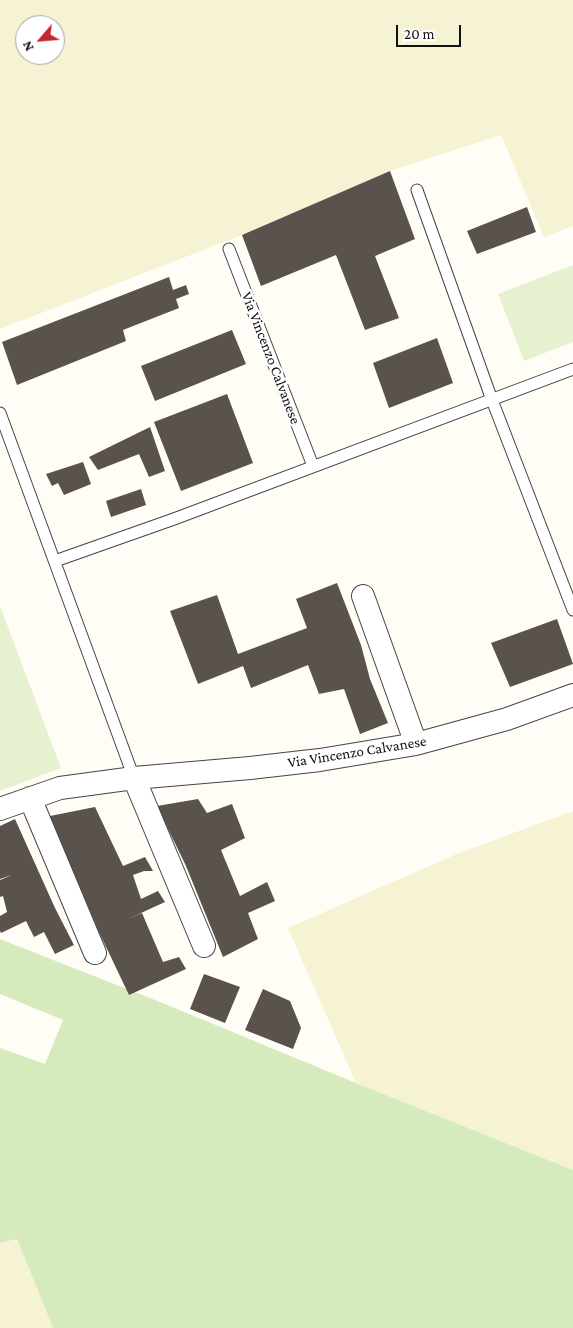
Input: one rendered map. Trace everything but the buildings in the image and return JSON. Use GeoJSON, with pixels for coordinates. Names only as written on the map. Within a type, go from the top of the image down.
{"type":"FeatureCollection","features":[{"type":"Feature","properties":{"kind":"street"},"geometry":{"type":"LineString","coordinates":[[363,596],[416,744]]}},
{"type":"Feature","properties":{"kind":"street","name":"Via Vincenzo Calvanese"},"geometry":{"type":"LineString","coordinates":[[0,809],[60,788],[134,778],[312,761],[416,744],[506,719],[573,695]]}},
{"type":"Feature","properties":{"kind":"street"},"geometry":{"type":"LineString","coordinates":[[134,778],[204,946]]}},
{"type":"Feature","properties":{"kind":"street"},"geometry":{"type":"LineString","coordinates":[[30,798],[95,953]]}},
{"type":"Feature","properties":{"kind":"lane"},"geometry":{"type":"LineString","coordinates":[[417,190],[492,400],[573,610]]}},
{"type":"Feature","properties":{"kind":"lane","name":"Via Vincenzo Calvanese"},"geometry":{"type":"LineString","coordinates":[[229,249],[313,466]]}},
{"type":"Feature","properties":{"kind":"lane"},"geometry":{"type":"LineString","coordinates":[[55,561],[174,519],[573,369]]}},
{"type":"Feature","properties":{"kind":"lane"},"geometry":{"type":"LineString","coordinates":[[0,413],[134,778]]}},
{"type":"Feature","properties":{"kind":"shaded area"},"geometry":{"type":"Polygon","coordinates":[[[0,0],[573,0],[573,226],[544,237],[501,135],[390,171],[242,235],[0,329],[0,0]]]}},
{"type":"Feature","properties":{"kind":"shaded area"},"geometry":{"type":"Polygon","coordinates":[[[573,811],[573,1170],[356,1083],[288,928],[459,853],[573,811]]]}},
{"type":"Feature","properties":{"kind":"shaded area"},"geometry":{"type":"Polygon","coordinates":[[[17,1239],[53,1328],[0,1328],[0,1243],[17,1239]]]}},
{"type":"Feature","properties":{"kind":"green space"},"geometry":{"type":"Polygon","coordinates":[[[573,265],[573,342],[524,361],[498,294],[573,265]]]}},
{"type":"Feature","properties":{"kind":"green space"},"geometry":{"type":"Polygon","coordinates":[[[0,606],[61,768],[0,791],[0,606]]]}},
{"type":"Feature","properties":{"kind":"green space"},"geometry":{"type":"Polygon","coordinates":[[[0,939],[573,1170],[573,1328],[53,1328],[17,1239],[0,1243],[0,1048],[45,1064],[63,1020],[0,994],[0,939]]]}}]}
